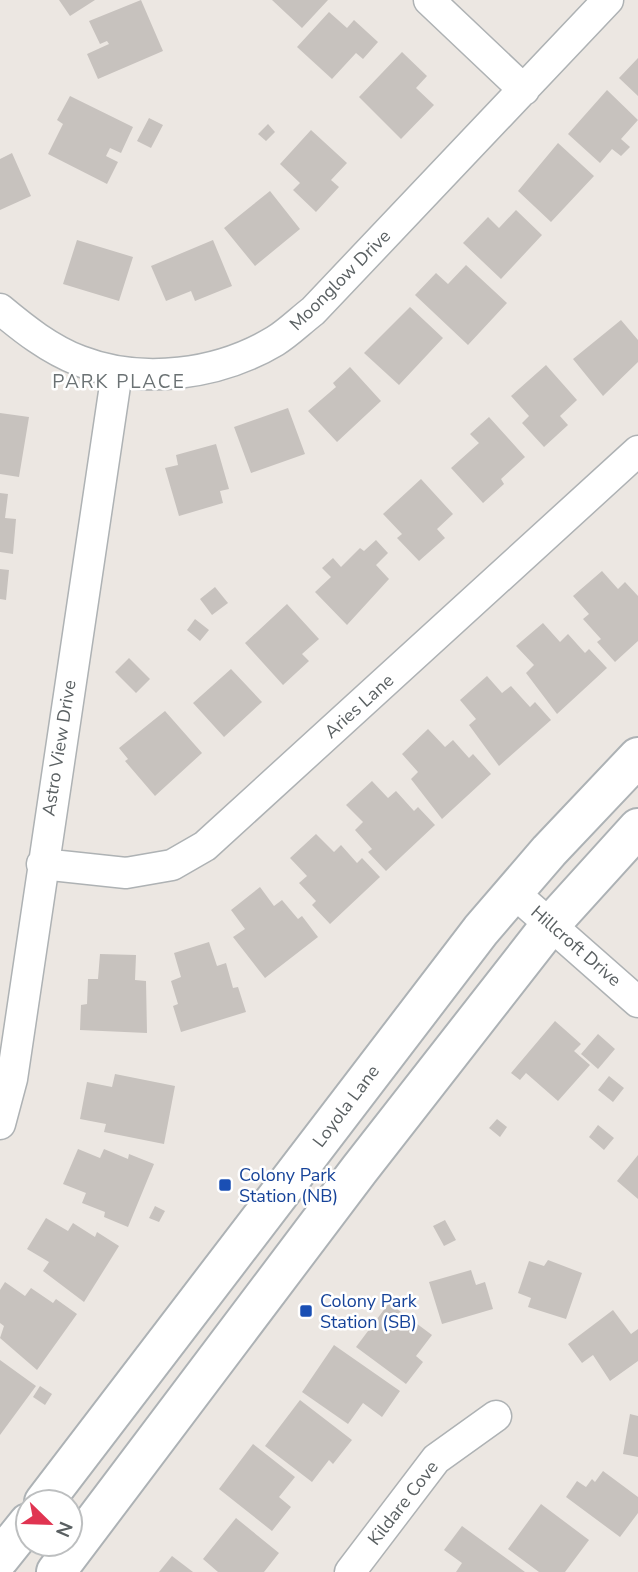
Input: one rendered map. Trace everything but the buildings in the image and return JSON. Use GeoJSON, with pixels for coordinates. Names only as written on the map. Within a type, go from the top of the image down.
{"type":"FeatureCollection","features":[{"type":"Feature","properties":{"kind":"main road","name":"Loyola Lane"},"geometry":{"type":"LineString","coordinates":[[55,1488],[481,930],[638,757]]}},
{"type":"Feature","properties":{"kind":"main road"},"geometry":{"type":"LineString","coordinates":[[56,1572],[359,1170],[551,924],[638,828]]}},
{"type":"Feature","properties":{"kind":"main road"},"geometry":{"type":"LineString","coordinates":[[0,1558],[14,1540]]}},
{"type":"Feature","properties":{"kind":"street"},"geometry":{"type":"LineString","coordinates":[[429,0],[524,90]]}},
{"type":"Feature","properties":{"kind":"street","name":"Moonglow Drive"},"geometry":{"type":"LineString","coordinates":[[0,309],[33,336],[79,361],[117,372],[181,373],[223,365],[275,341],[313,312],[608,0]]}},
{"type":"Feature","properties":{"kind":"street","name":"Astro View Drive"},"geometry":{"type":"LineString","coordinates":[[0,1124],[12,1079],[117,372]]}},
{"type":"Feature","properties":{"kind":"street","name":"Aries Lane"},"geometry":{"type":"LineString","coordinates":[[42,864],[126,873],[172,865],[205,846],[638,451]]}},
{"type":"Feature","properties":{"kind":"street","name":"Hillcroft Drive"},"geometry":{"type":"LineString","coordinates":[[513,892],[638,1002]]}},
{"type":"Feature","properties":{"kind":"street","name":"Kildare Cove"},"geometry":{"type":"LineString","coordinates":[[350,1572],[436,1458],[496,1416]]}},
{"type":"Feature","properties":{"kind":"street"},"geometry":{"type":"LineString","coordinates":[[0,1565],[9,1572]]}},
{"type":"Feature","properties":{"kind":"place","name":"Colony Park Station (NB)"},"geometry":{"type":"Point","coordinates":[225,1185]}},
{"type":"Feature","properties":{"kind":"place","name":"Colony Park Station (SB)"},"geometry":{"type":"Point","coordinates":[306,1311]}},
{"type":"Feature","properties":{"kind":"district","name":"PARK PLACE"},"geometry":{"type":"Point","coordinates":[119,381]}}]}
